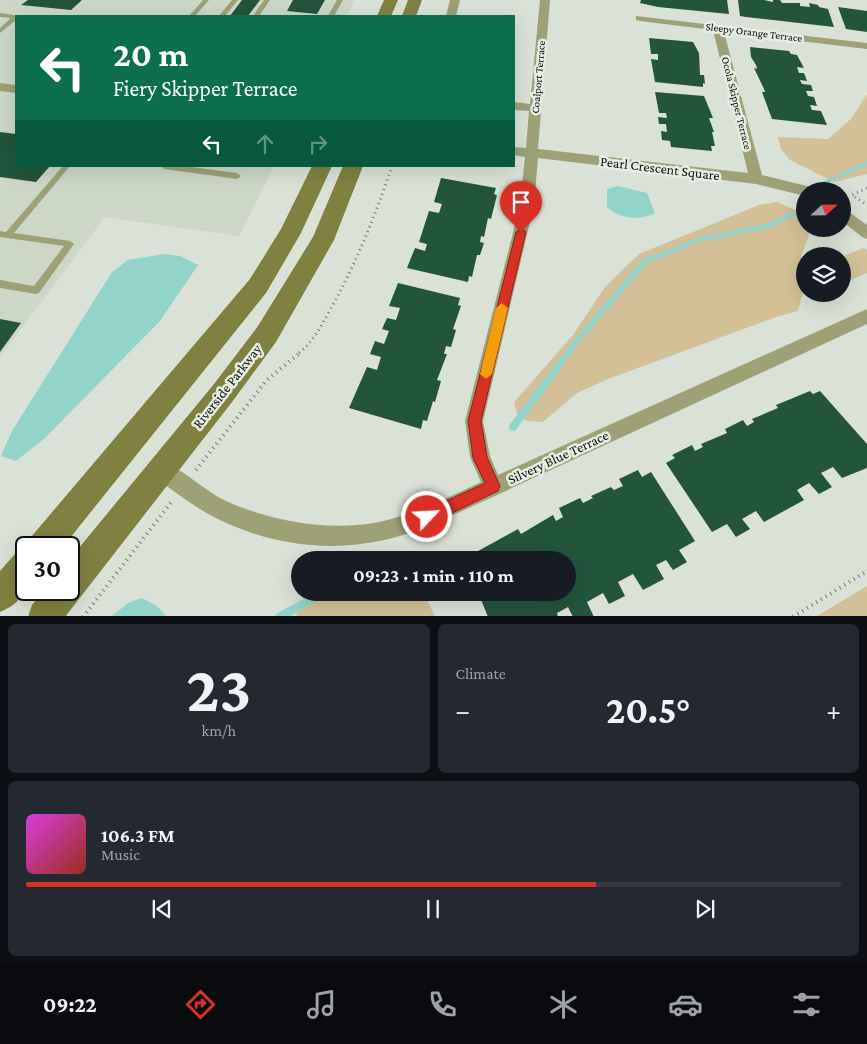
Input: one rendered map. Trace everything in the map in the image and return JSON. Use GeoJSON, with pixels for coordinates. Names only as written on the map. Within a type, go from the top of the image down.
{"type":"FeatureCollection","features":[{"type":"Feature","properties":{"kind":"main road"},"geometry":{"type":"LineString","coordinates":[[384,15],[391,0]]}},
{"type":"Feature","properties":{"kind":"main road"},"geometry":{"type":"LineString","coordinates":[[409,15],[415,0]]}},
{"type":"Feature","properties":{"kind":"main road"},"geometry":{"type":"LineString","coordinates":[[52,536],[121,455],[258,286],[290,233],[322,167]]}},
{"type":"Feature","properties":{"kind":"main road","name":"Riverside Parkway"},"geometry":{"type":"LineString","coordinates":[[80,571],[223,393],[283,309],[323,240],[353,167]]}},
{"type":"Feature","properties":{"kind":"main road"},"geometry":{"type":"LineString","coordinates":[[0,596],[15,578]]}},
{"type":"Feature","properties":{"kind":"main road"},"geometry":{"type":"LineString","coordinates":[[44,616],[56,601]]}},
{"type":"Feature","properties":{"kind":"street"},"geometry":{"type":"LineString","coordinates":[[450,15],[455,0]]}},
{"type":"Feature","properties":{"kind":"street","name":"Coalport Terrace"},"geometry":{"type":"LineString","coordinates":[[493,486],[480,458],[474,421],[523,223],[533,153],[545,0]]}},
{"type":"Feature","properties":{"kind":"street","name":"Sleepy Orange Terrace"},"geometry":{"type":"LineString","coordinates":[[640,18],[867,46]]}},
{"type":"Feature","properties":{"kind":"street","name":"Ocola Skipper Terrace"},"geometry":{"type":"LineString","coordinates":[[718,28],[756,179]]}},
{"type":"Feature","properties":{"kind":"street"},"geometry":{"type":"LineString","coordinates":[[0,87],[15,89]]}},
{"type":"Feature","properties":{"kind":"street"},"geometry":{"type":"LineString","coordinates":[[515,106],[536,108]]}},
{"type":"Feature","properties":{"kind":"street","name":"Pearl Crescent Square"},"geometry":{"type":"LineString","coordinates":[[515,151],[756,179],[796,188]]}},
{"type":"Feature","properties":{"kind":"street"},"geometry":{"type":"LineString","coordinates":[[851,220],[867,233]]}},
{"type":"Feature","properties":{"kind":"street","name":"Silvery Blue Terrace"},"geometry":{"type":"LineString","coordinates":[[160,470],[224,510],[273,526],[312,533],[345,536],[375,533],[427,517],[867,316]]}},
{"type":"Feature","properties":{"kind":"lane"},"geometry":{"type":"LineString","coordinates":[[193,15],[206,0]]}},
{"type":"Feature","properties":{"kind":"lane"},"geometry":{"type":"LineString","coordinates":[[223,15],[235,0]]}},
{"type":"Feature","properties":{"kind":"lane"},"geometry":{"type":"LineString","coordinates":[[257,15],[267,0]]}},
{"type":"Feature","properties":{"kind":"lane"},"geometry":{"type":"LineString","coordinates":[[332,15],[340,0]]}},
{"type":"Feature","properties":{"kind":"lane"},"geometry":{"type":"LineString","coordinates":[[0,15],[15,17]]}},
{"type":"Feature","properties":{"kind":"lane"},"geometry":{"type":"LineString","coordinates":[[0,30],[15,18]]}},
{"type":"Feature","properties":{"kind":"lane"},"geometry":{"type":"LineString","coordinates":[[4,235],[66,167]]}},
{"type":"Feature","properties":{"kind":"lane"},"geometry":{"type":"LineString","coordinates":[[171,167],[237,176]]}},
{"type":"Feature","properties":{"kind":"lane"},"geometry":{"type":"LineString","coordinates":[[0,284],[36,290],[70,244],[4,235]]}},
{"type":"Feature","properties":{"kind":"path"},"geometry":{"type":"LineString","coordinates":[[311,343],[346,282],[371,227],[392,167]]}},
{"type":"Feature","properties":{"kind":"path"},"geometry":{"type":"LineString","coordinates":[[867,188],[852,195],[867,205]]}},
{"type":"Feature","properties":{"kind":"path"},"geometry":{"type":"LineString","coordinates":[[793,616],[867,572]]}},
{"type":"Feature","properties":{"kind":"shaded area"},"geometry":{"type":"Polygon","coordinates":[[[0,0],[354,0],[347,15],[15,15],[15,167],[274,167],[239,236],[105,217],[0,357],[0,0]]]}},
{"type":"Feature","properties":{"kind":"shaded area"},"geometry":{"type":"Polygon","coordinates":[[[867,94],[867,174],[834,182],[790,160],[781,149],[778,137],[828,139],[852,118],[867,94]]]}},
{"type":"Feature","properties":{"kind":"shaded area"},"geometry":{"type":"Polygon","coordinates":[[[777,202],[796,210],[796,238],[808,238],[805,247],[796,247],[796,302],[800,302],[798,311],[776,317],[608,379],[577,393],[543,422],[528,421],[518,417],[514,402],[573,335],[605,287],[639,254],[759,205],[777,202]]]}},
{"type":"Feature","properties":{"kind":"shaded area"},"geometry":{"type":"Polygon","coordinates":[[[864,248],[867,250],[867,273],[851,280],[851,253],[864,248]]]}},
{"type":"Feature","properties":{"kind":"shaded area"},"geometry":{"type":"Polygon","coordinates":[[[867,586],[867,616],[817,616],[867,586]]]}},
{"type":"Feature","properties":{"kind":"shaded area"},"geometry":{"type":"Polygon","coordinates":[[[302,601],[427,601],[435,616],[296,616],[302,601]]]}},
{"type":"Feature","properties":{"kind":"water"},"geometry":{"type":"Polygon","coordinates":[[[618,186],[647,193],[655,213],[649,216],[630,218],[612,211],[607,207],[607,189],[618,186]]]}},
{"type":"Feature","properties":{"kind":"water"},"geometry":{"type":"Polygon","coordinates":[[[164,254],[180,256],[198,265],[160,321],[45,438],[16,461],[1,456],[12,431],[112,272],[128,260],[164,254]]]}},
{"type":"Feature","properties":{"kind":"water"},"geometry":{"type":"Polygon","coordinates":[[[142,598],[157,606],[166,616],[112,616],[128,603],[142,598]]]}},
{"type":"Feature","properties":{"kind":"building"},"geometry":{"type":"Polygon","coordinates":[[[28,0],[82,0],[71,10],[21,5],[28,0]]]}},
{"type":"Feature","properties":{"kind":"building"},"geometry":{"type":"Polygon","coordinates":[[[242,0],[260,0],[249,15],[231,15],[242,0]]]}},
{"type":"Feature","properties":{"kind":"building"},"geometry":{"type":"Polygon","coordinates":[[[293,0],[325,0],[317,14],[287,11],[293,0]]]}},
{"type":"Feature","properties":{"kind":"building"},"geometry":{"type":"Polygon","coordinates":[[[641,0],[727,0],[729,14],[658,7],[640,3],[641,0]]]}},
{"type":"Feature","properties":{"kind":"building"},"geometry":{"type":"Polygon","coordinates":[[[738,0],[773,2],[773,0],[780,0],[782,3],[800,3],[800,6],[810,7],[809,3],[818,5],[828,9],[834,27],[740,16],[738,0]]]}},
{"type":"Feature","properties":{"kind":"building"},"geometry":{"type":"Polygon","coordinates":[[[838,7],[867,11],[867,32],[846,29],[838,7]]]}},
{"type":"Feature","properties":{"kind":"building"},"geometry":{"type":"Polygon","coordinates":[[[649,38],[693,42],[699,53],[700,75],[704,75],[705,84],[703,83],[703,87],[655,82],[651,59],[658,60],[658,54],[651,54],[649,38]]]}},
{"type":"Feature","properties":{"kind":"building"},"geometry":{"type":"Polygon","coordinates":[[[750,47],[789,51],[791,54],[797,55],[804,68],[797,67],[799,73],[804,73],[807,81],[800,80],[802,84],[811,85],[813,91],[806,91],[808,96],[814,97],[817,106],[810,105],[812,110],[821,111],[827,125],[772,119],[762,92],[765,92],[764,89],[754,68],[757,69],[751,57],[750,47]]]}},
{"type":"Feature","properties":{"kind":"building"},"geometry":{"type":"Polygon","coordinates":[[[655,92],[704,96],[713,118],[709,118],[714,132],[712,132],[715,146],[711,146],[712,151],[671,147],[670,141],[662,140],[661,131],[667,132],[666,124],[659,124],[658,117],[667,118],[666,113],[659,113],[655,92]]]}},
{"type":"Feature","properties":{"kind":"building"},"geometry":{"type":"Polygon","coordinates":[[[0,132],[15,134],[15,167],[49,167],[36,182],[0,177],[0,132]]]}},
{"type":"Feature","properties":{"kind":"building"},"geometry":{"type":"Polygon","coordinates":[[[441,178],[496,188],[494,194],[497,195],[491,219],[488,218],[484,237],[481,236],[480,242],[484,243],[480,255],[477,255],[472,277],[469,276],[468,282],[407,268],[415,248],[425,251],[427,244],[419,242],[429,211],[439,213],[442,204],[434,202],[441,178]]]}},
{"type":"Feature","properties":{"kind":"building"},"geometry":{"type":"Polygon","coordinates":[[[398,283],[460,298],[458,305],[461,306],[453,329],[456,330],[451,347],[446,346],[444,354],[447,354],[437,380],[441,381],[435,402],[433,401],[427,421],[423,420],[421,429],[349,408],[367,367],[377,370],[381,357],[370,354],[375,341],[384,344],[389,331],[382,329],[387,318],[396,320],[400,308],[389,306],[398,283]]]}},
{"type":"Feature","properties":{"kind":"building"},"geometry":{"type":"Polygon","coordinates":[[[0,319],[21,323],[0,352],[0,319]]]}},
{"type":"Feature","properties":{"kind":"building"},"geometry":{"type":"Polygon","coordinates":[[[810,391],[813,394],[820,391],[867,444],[867,468],[842,478],[833,467],[821,473],[832,487],[819,494],[809,483],[797,490],[804,500],[764,522],[756,511],[742,519],[750,529],[736,537],[727,524],[712,532],[666,463],[675,458],[672,455],[692,445],[695,451],[703,447],[701,444],[727,433],[725,429],[743,420],[747,426],[754,422],[752,419],[778,408],[776,405],[810,391]]]}},
{"type":"Feature","properties":{"kind":"building"},"geometry":{"type":"Polygon","coordinates":[[[638,470],[642,477],[651,472],[695,541],[679,550],[687,562],[673,570],[666,560],[656,565],[664,579],[643,590],[633,574],[618,582],[625,596],[609,604],[603,593],[587,602],[594,616],[572,616],[568,607],[557,613],[558,616],[488,616],[482,601],[576,601],[576,551],[478,551],[518,529],[521,534],[553,515],[556,521],[563,517],[559,508],[580,498],[583,503],[593,498],[591,496],[611,487],[614,490],[623,486],[619,479],[638,470]]]}},
{"type":"Feature","properties":{"kind":"waterway"},"geometry":{"type":"LineString","coordinates":[[827,182],[867,163]]}},
{"type":"Feature","properties":{"kind":"waterway"},"geometry":{"type":"LineString","coordinates":[[513,427],[577,341],[645,261],[701,239],[767,226],[796,213]]}},
{"type":"Feature","properties":{"kind":"waterway"},"geometry":{"type":"LineString","coordinates":[[281,616],[308,601]]}},
{"type":"Feature","properties":{"kind":"slow traffic"},"geometry":{"type":"LineString","coordinates":[[486,374],[502,308]]}},
{"type":"Feature","properties":{"kind":"route"},"geometry":{"type":"LineString","coordinates":[[427,517],[493,486],[480,458],[474,421],[521,232]]}}]}
